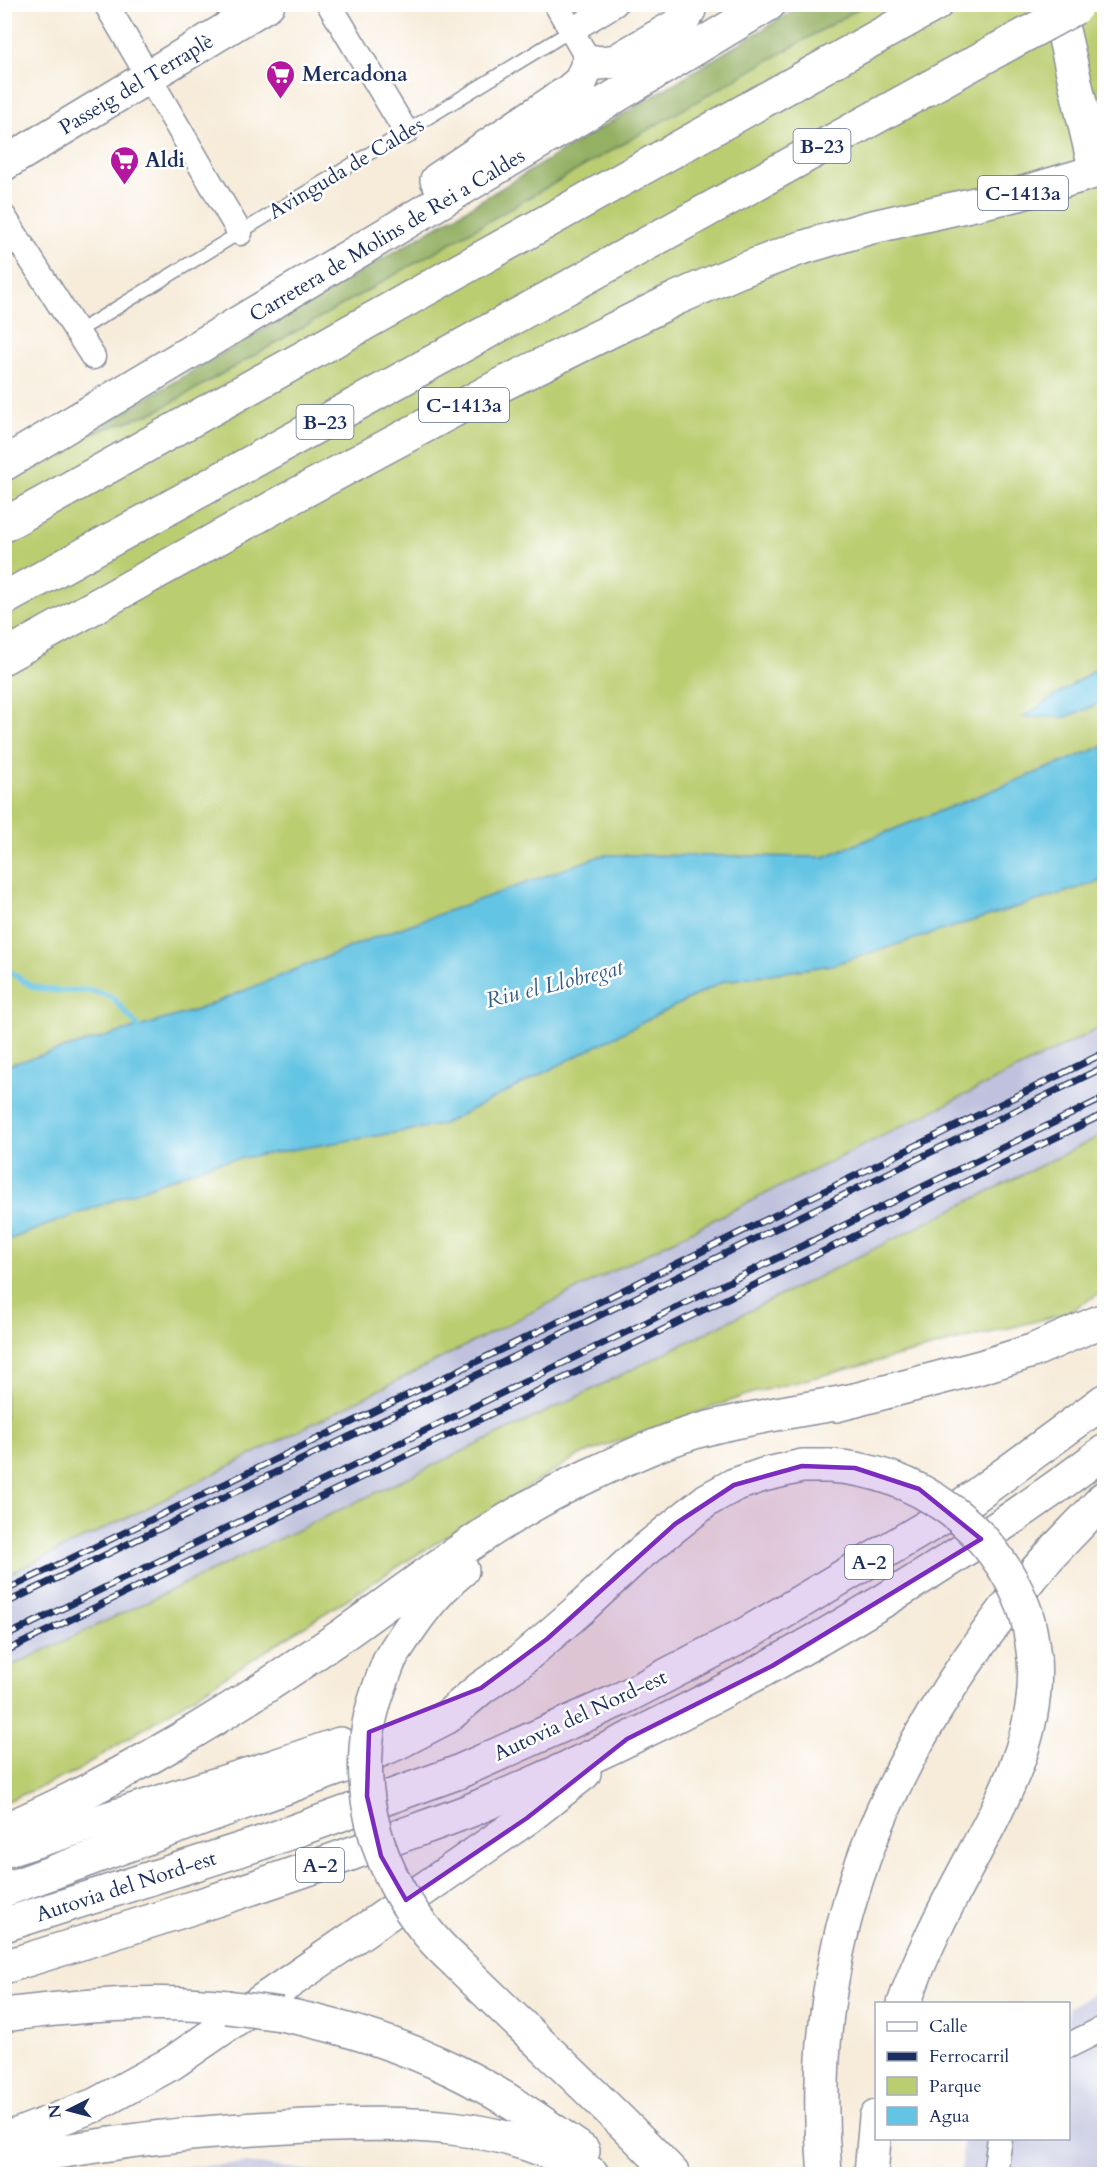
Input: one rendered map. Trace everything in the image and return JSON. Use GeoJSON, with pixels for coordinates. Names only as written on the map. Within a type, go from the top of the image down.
{"type":"FeatureCollection","features":[{"type":"Feature","properties":{"kind":"main road","name":"Passeig del Terraplè"},"geometry":{"type":"LineString","coordinates":[[4,164],[268,4]]}},
{"type":"Feature","properties":{"kind":"main road"},"geometry":{"type":"LineString","coordinates":[[242,322],[417,193],[568,92],[581,81],[589,61],[602,63],[616,60],[681,22],[690,4]]}},
{"type":"Feature","properties":{"kind":"main road","name":"Carretera de Molins de Rei a Caldes"},"geometry":{"type":"LineString","coordinates":[[4,464],[769,4]]}},
{"type":"Feature","properties":{"kind":"main road"},"geometry":{"type":"LineString","coordinates":[[4,525],[936,4]]}},
{"type":"Feature","properties":{"kind":"main road"},"geometry":{"type":"LineString","coordinates":[[1074,5],[1100,170]]}},
{"type":"Feature","properties":{"kind":"main road","name":"B-23"},"geometry":{"type":"LineString","coordinates":[[4,599],[999,49],[1074,5]]}},
{"type":"Feature","properties":{"kind":"main road","name":"C-1413a"},"geometry":{"type":"LineString","coordinates":[[4,657],[480,396],[687,294],[798,249],[868,228],[1019,194],[1100,170]]}},
{"type":"Feature","properties":{"kind":"main road"},"geometry":{"type":"LineString","coordinates":[[673,2175],[561,2061],[498,2005],[427,1932],[396,1886],[381,1856],[367,1785],[369,1725],[390,1659],[422,1610],[445,1584],[482,1554],[554,1509],[594,1489],[662,1460],[761,1427],[1032,1351],[1104,1320]]}},
{"type":"Feature","properties":{"kind":"main road"},"geometry":{"type":"LineString","coordinates":[[4,1830],[72,1799],[252,1695],[346,1632],[494,1527],[590,1475],[649,1449],[708,1428],[856,1400]]}},
{"type":"Feature","properties":{"kind":"main road","name":"Autovia del Nord-est"},"geometry":{"type":"LineString","coordinates":[[4,1925],[261,1843],[456,1773],[619,1700],[748,1633],[960,1507],[1104,1401]]}},
{"type":"Feature","properties":{"kind":"main road","name":"Autovia del Nord-est"},"geometry":{"type":"LineString","coordinates":[[4,1967],[276,1881],[473,1809],[627,1739],[772,1666],[898,1594],[1024,1510],[1104,1452]]}},
{"type":"Feature","properties":{"kind":"main road"},"geometry":{"type":"LineString","coordinates":[[4,1890],[349,1764],[397,1743],[447,1717],[481,1688],[520,1661],[636,1557],[707,1500],[734,1485],[763,1475],[802,1467],[855,1468],[885,1475],[926,1494],[966,1523],[998,1559],[1024,1608],[1031,1632],[1034,1658],[1034,1703],[1020,1758],[997,1812],[920,1958],[905,2002]]}},
{"type":"Feature","properties":{"kind":"main road"},"geometry":{"type":"LineString","coordinates":[[825,2175],[821,2100],[825,2019],[842,1925],[866,1850],[890,1792],[951,1685],[1032,1577],[1104,1498]]}},
{"type":"Feature","properties":{"kind":"main road"},"geometry":{"type":"LineString","coordinates":[[4,1851],[324,1749],[481,1688]]}},
{"type":"Feature","properties":{"kind":"main road"},"geometry":{"type":"LineString","coordinates":[[4,2140],[95,2105],[172,2063],[527,1818],[627,1739]]}},
{"type":"Feature","properties":{"kind":"main road"},"geometry":{"type":"LineString","coordinates":[[4,2015],[143,2004],[206,2005],[311,2020],[380,2039],[454,2071],[526,2112],[590,2156],[612,2175]]}},
{"type":"Feature","properties":{"kind":"main road"},"geometry":{"type":"LineString","coordinates":[[4,2160],[203,2133],[272,2128],[400,2124],[465,2129],[520,2142],[554,2153],[592,2175]]}},
{"type":"Feature","properties":{"kind":"main road"},"geometry":{"type":"LineString","coordinates":[[871,2175],[875,2129]]}},
{"type":"Feature","properties":{"kind":"street"},"geometry":{"type":"LineString","coordinates":[[106,4],[240,233]]}},
{"type":"Feature","properties":{"kind":"street"},"geometry":{"type":"LineString","coordinates":[[329,4],[406,132]]}},
{"type":"Feature","properties":{"kind":"street"},"geometry":{"type":"LineString","coordinates":[[556,4],[589,61]]}},
{"type":"Feature","properties":{"kind":"street","name":"Avinguda de Caldes"},"geometry":{"type":"LineString","coordinates":[[572,30],[615,4]]}},
{"type":"Feature","properties":{"kind":"street"},"geometry":{"type":"LineString","coordinates":[[4,217],[93,357]]}},
{"type":"Feature","properties":{"kind":"street"},"geometry":{"type":"LineString","coordinates":[[1070,2045],[1104,2028]]}},
{"type":"Feature","properties":{"kind":"street"},"geometry":{"type":"LineString","coordinates":[[995,2175],[1000,2140]]}},
{"type":"Feature","properties":{"kind":"lane","name":"Avinguda de Caldes"},"geometry":{"type":"LineString","coordinates":[[77,332],[572,30]]}},
{"type":"Feature","properties":{"kind":"highlighted area"},"geometry":{"type":"Polygon","coordinates":[[[802,1466],[855,1468],[919,1489],[981,1539],[772,1666],[627,1739],[527,1818],[406,1900],[381,1856],[367,1796],[369,1732],[481,1688],[547,1639],[675,1524],[734,1485],[802,1466]]]}},
{"type":"Feature","properties":{"kind":"shaded area"},"geometry":{"type":"Polygon","coordinates":[[[1104,1026],[1104,1134],[571,1400],[5,1669],[5,1576],[147,1508],[717,1218],[1104,1026]]]}},
{"type":"Feature","properties":{"kind":"shaded area"},"geometry":{"type":"Polygon","coordinates":[[[1104,1988],[1104,2174],[961,2174],[963,2140],[1070,2140],[1070,2006],[1104,1988]]]}},
{"type":"Feature","properties":{"kind":"shaded area"},"geometry":{"type":"Polygon","coordinates":[[[247,2163],[337,2174],[123,2174],[154,2169],[247,2163]]]}},
{"type":"Feature","properties":{"kind":"green space"},"geometry":{"type":"Polygon","coordinates":[[[803,5],[865,5],[157,411],[88,435],[477,203],[803,5]]]}},
{"type":"Feature","properties":{"kind":"green space"},"geometry":{"type":"Polygon","coordinates":[[[865,5],[1104,5],[1104,664],[1024,717],[1066,717],[1104,702],[1104,746],[824,857],[603,855],[365,941],[197,1010],[5,1066],[4,464],[157,411],[865,5]]]}},
{"type":"Feature","properties":{"kind":"green space"},"geometry":{"type":"Polygon","coordinates":[[[1104,880],[1104,1026],[717,1218],[147,1508],[5,1576],[5,1241],[213,1163],[441,1125],[724,981],[831,965],[1104,880]]]}},
{"type":"Feature","properties":{"kind":"green space"},"geometry":{"type":"Polygon","coordinates":[[[1104,1134],[1104,1291],[1064,1314],[749,1394],[578,1456],[421,1552],[77,1771],[5,1802],[5,1669],[571,1400],[1104,1134]]]}},
{"type":"Feature","properties":{"kind":"water"},"geometry":{"type":"Polygon","coordinates":[[[1104,664],[1104,702],[1066,717],[1023,717],[1104,664]]]}},
{"type":"Feature","properties":{"kind":"water","name":"Riu el Llobregat"},"geometry":{"type":"Polygon","coordinates":[[[1104,746],[1104,880],[831,965],[724,981],[441,1125],[213,1163],[5,1241],[5,1066],[197,1010],[365,941],[603,855],[824,857],[1104,746]]]}},
{"type":"Feature","properties":{"kind":"waterway"},"geometry":{"type":"LineString","coordinates":[[4,968],[33,987],[59,991],[90,990],[112,997],[143,1032]]}},
{"type":"Feature","properties":{"kind":"railway"},"geometry":{"type":"LineString","coordinates":[[4,1591],[587,1308],[1104,1053]]}},
{"type":"Feature","properties":{"kind":"railway"},"geometry":{"type":"LineString","coordinates":[[4,1604],[592,1319],[1104,1067]]}},
{"type":"Feature","properties":{"kind":"railway"},"geometry":{"type":"LineString","coordinates":[[4,1637],[1104,1098]]}},
{"type":"Feature","properties":{"kind":"railway"},"geometry":{"type":"LineString","coordinates":[[4,1652],[1104,1114]]}},
{"type":"Feature","properties":{"kind":"place","name":"Mercadona"},"geometry":{"type":"Point","coordinates":[281,100]}},
{"type":"Feature","properties":{"kind":"place","name":"Aldi"},"geometry":{"type":"Point","coordinates":[124,186]}}]}
